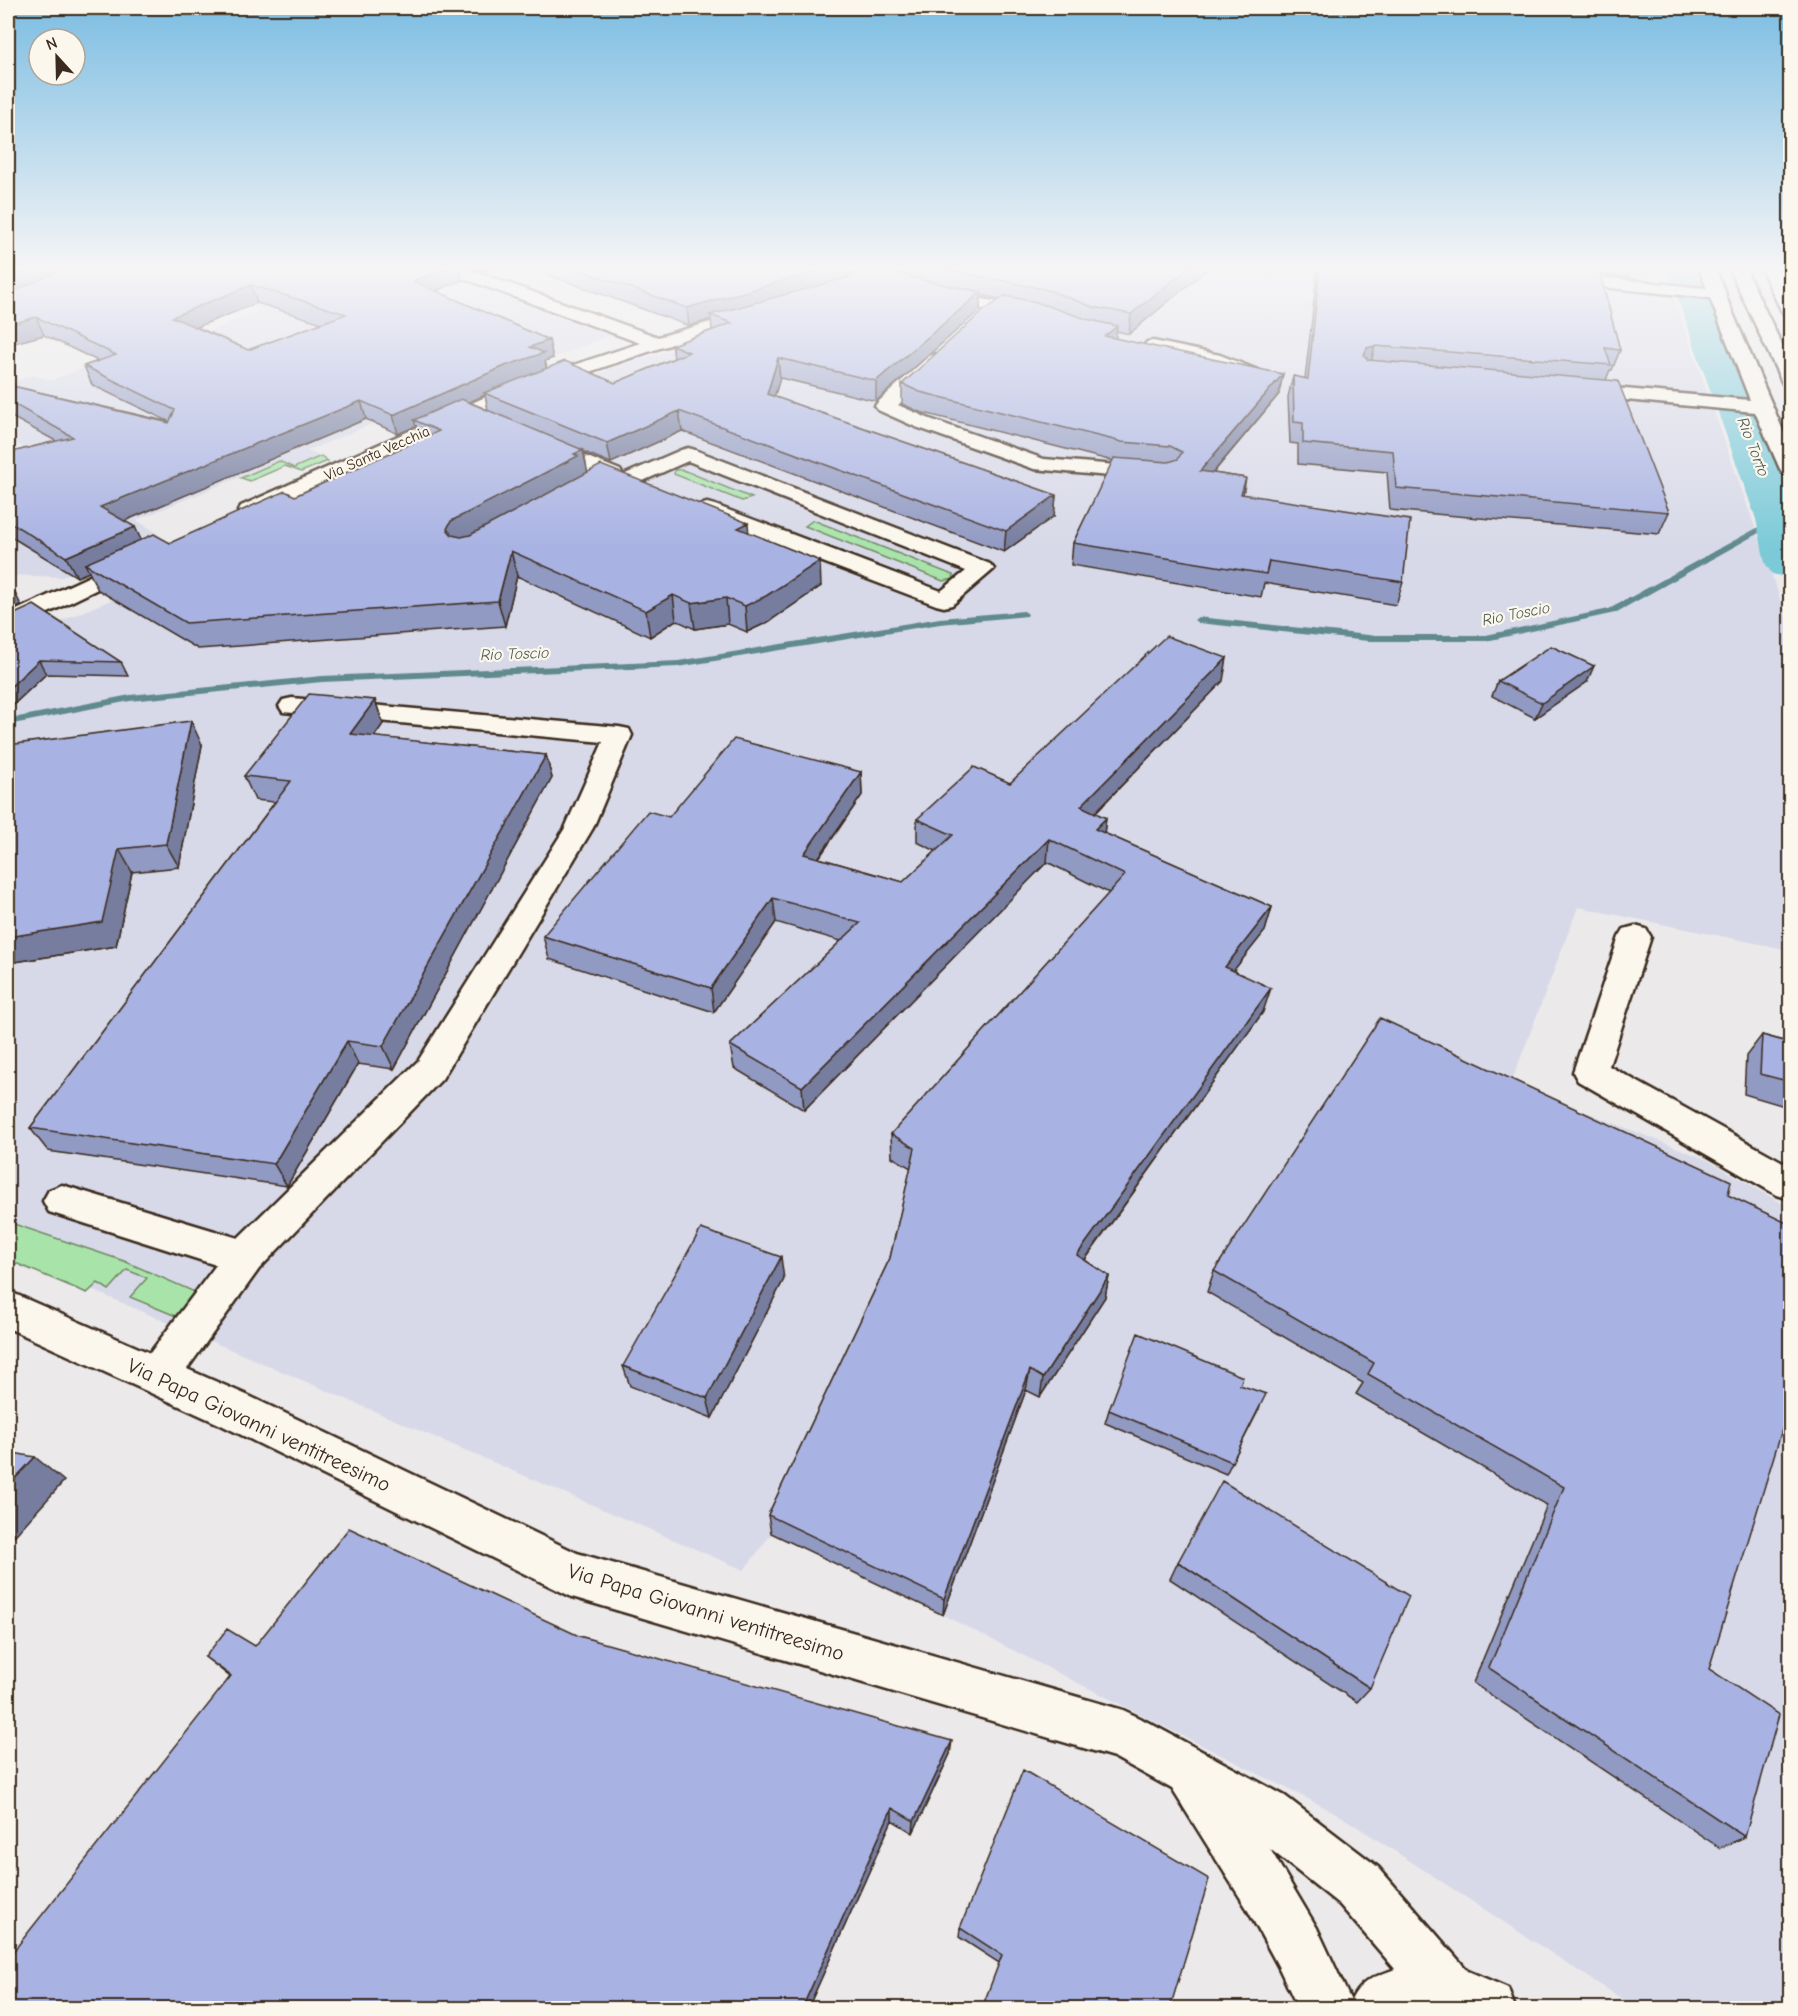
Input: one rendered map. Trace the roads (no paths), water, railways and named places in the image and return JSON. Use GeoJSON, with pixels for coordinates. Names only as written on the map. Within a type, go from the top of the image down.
{"type":"FeatureCollection","features":[{"type":"Feature","properties":{"kind":"street","name":"Via Santa Vecchia"},"geometry":{"type":"LineString","coordinates":[[233,518],[517,390],[606,360]]}},
{"type":"Feature","properties":{"kind":"street"},"geometry":{"type":"LineString","coordinates":[[937,360],[885,406],[923,423],[1041,465],[1166,475]]}},
{"type":"Feature","properties":{"kind":"street"},"geometry":{"type":"LineString","coordinates":[[1216,360],[1260,377]]}},
{"type":"Feature","properties":{"kind":"street"},"geometry":{"type":"LineString","coordinates":[[1736,360],[1754,406],[1791,469]]}},
{"type":"Feature","properties":{"kind":"street"},"geometry":{"type":"LineString","coordinates":[[1781,360],[1791,380]]}},
{"type":"Feature","properties":{"kind":"street"},"geometry":{"type":"LineString","coordinates":[[1561,390],[1754,406]]}},
{"type":"Feature","properties":{"kind":"street"},"geometry":{"type":"LineString","coordinates":[[467,412],[488,421]]}},
{"type":"Feature","properties":{"kind":"street"},"geometry":{"type":"LineString","coordinates":[[530,439],[651,489]]}},
{"type":"Feature","properties":{"kind":"street"},"geometry":{"type":"LineString","coordinates":[[572,497],[688,454],[982,569],[944,600],[684,501]]}},
{"type":"Feature","properties":{"kind":"street"},"geometry":{"type":"LineString","coordinates":[[8,623],[148,556]]}},
{"type":"Feature","properties":{"kind":"street"},"geometry":{"type":"LineString","coordinates":[[157,1376],[245,1257],[429,1070],[579,828],[619,735],[292,706]]}},
{"type":"Feature","properties":{"kind":"street"},"geometry":{"type":"LineString","coordinates":[[1635,937],[1590,1072],[1791,1184]]}},
{"type":"Feature","properties":{"kind":"street"},"geometry":{"type":"LineString","coordinates":[[62,1201],[245,1257]]}},
{"type":"Feature","properties":{"kind":"street","name":"Via Papa Giovanni ventitreesimo"},"geometry":{"type":"LineString","coordinates":[[8,1309],[234,1410],[572,1574],[1123,1735],[1267,1814],[1359,1886],[1470,2001]]}},
{"type":"Feature","properties":{"kind":"street","name":"Via Papa Giovanni ventitreesimo"},"geometry":{"type":"LineString","coordinates":[[1190,1773],[1272,1898],[1312,1974],[1326,2008]]}},
{"type":"Feature","properties":{"kind":"street"},"geometry":{"type":"LineString","coordinates":[[1376,2008],[1387,1999],[1418,1990],[1470,2001]]}},
{"type":"Feature","properties":{"kind":"waterway","name":"Rio Torto"},"geometry":{"type":"LineString","coordinates":[[1720,360],[1780,519],[1790,563]]}},
{"type":"Feature","properties":{"kind":"waterway","name":"Rio Toscio"},"geometry":{"type":"LineString","coordinates":[[1198,620],[1368,638],[1486,638],[1612,611],[1780,519]]}},
{"type":"Feature","properties":{"kind":"waterway","name":"Rio Toscio"},"geometry":{"type":"LineString","coordinates":[[8,722],[130,698],[322,679],[678,664],[940,621],[1024,614]]}}]}
